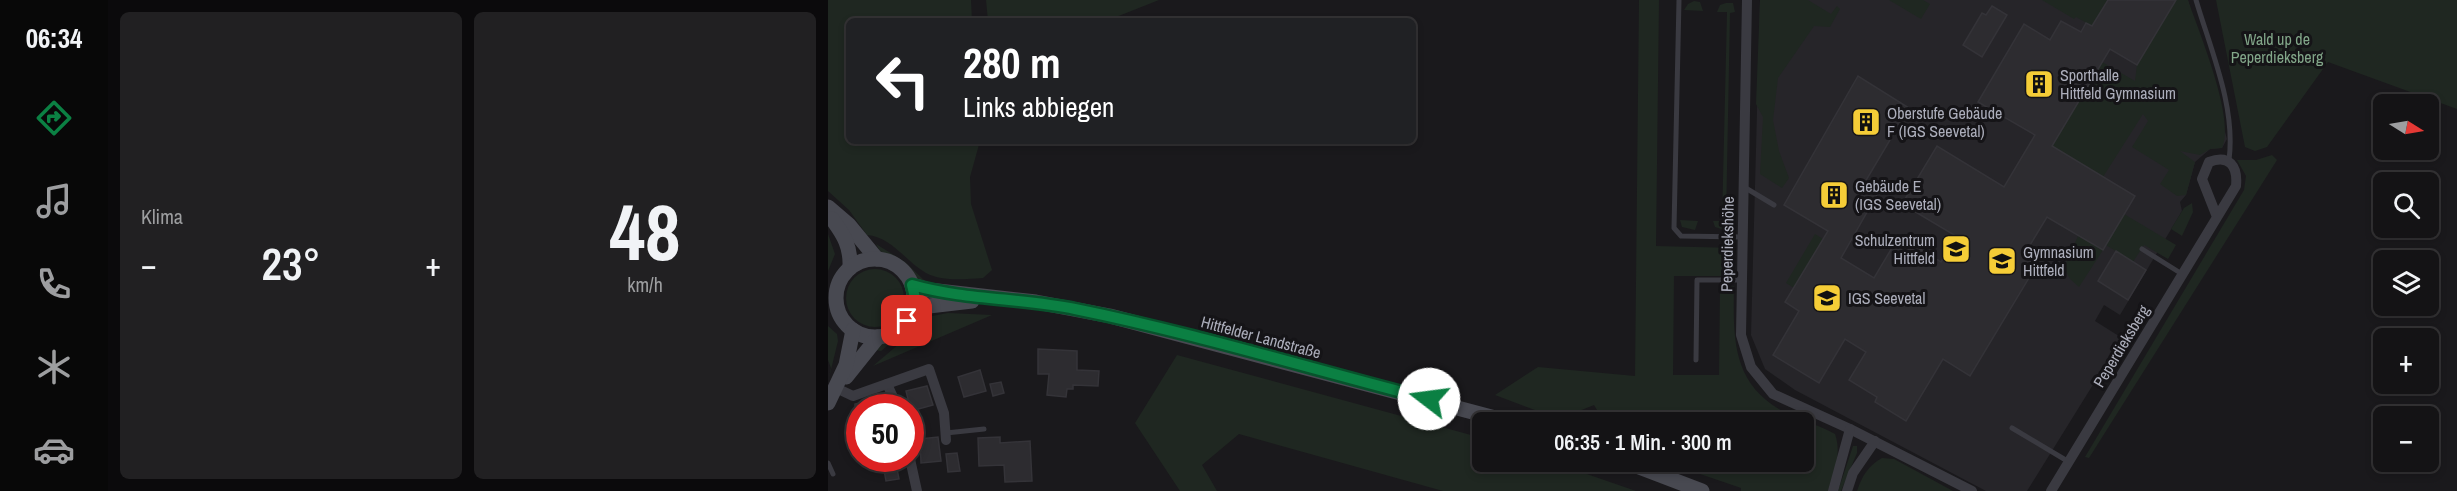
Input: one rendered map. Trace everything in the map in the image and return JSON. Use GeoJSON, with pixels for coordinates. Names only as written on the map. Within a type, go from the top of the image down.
{"type":"FeatureCollection","features":[{"type":"Feature","properties":{"kind":"main road"},"geometry":{"type":"LineString","coordinates":[[828,207],[849,225],[878,259]]}},
{"type":"Feature","properties":{"kind":"main road"},"geometry":{"type":"LineString","coordinates":[[828,215],[846,238],[850,268]]}},
{"type":"Feature","properties":{"kind":"main road"},"geometry":{"type":"LineString","coordinates":[[868,259],[878,259],[899,267],[912,285],[915,298],[912,311],[899,329],[878,337],[869,337],[853,330],[834,313],[832,291],[850,268],[868,259]]}},
{"type":"Feature","properties":{"kind":"main road","name":"Hittfelder Landstraße"},"geometry":{"type":"LineString","coordinates":[[912,285],[996,299],[1047,304],[1120,319],[1472,412]]}},
{"type":"Feature","properties":{"kind":"main road","name":"Hittfelder Landstraße"},"geometry":{"type":"LineString","coordinates":[[912,311],[929,306],[996,299]]}},
{"type":"Feature","properties":{"kind":"main road"},"geometry":{"type":"LineString","coordinates":[[828,403],[848,356],[853,330]]}},
{"type":"Feature","properties":{"kind":"main road"},"geometry":{"type":"LineString","coordinates":[[836,388],[878,337]]}},
{"type":"Feature","properties":{"kind":"main road"},"geometry":{"type":"LineString","coordinates":[[1652,472],[1702,491]]}},
{"type":"Feature","properties":{"kind":"street","name":"Peperdiekshöhe"},"geometry":{"type":"LineString","coordinates":[[1747,0],[1741,280],[1741,335],[1745,353],[1758,378],[1773,394],[1786,402],[1850,429],[1972,491]]}},
{"type":"Feature","properties":{"kind":"street"},"geometry":{"type":"LineString","coordinates":[[2217,217],[2204,191],[2203,171],[2209,162],[2229,160]]}},
{"type":"Feature","properties":{"kind":"street","name":"Peperdieksberg"},"geometry":{"type":"LineString","coordinates":[[2051,491],[2236,186],[2234,167],[2229,160]]}},
{"type":"Feature","properties":{"kind":"street"},"geometry":{"type":"LineString","coordinates":[[836,388],[853,396],[929,369],[944,413],[946,436]]}},
{"type":"Feature","properties":{"kind":"street"},"geometry":{"type":"LineString","coordinates":[[887,384],[892,394]]}},
{"type":"Feature","properties":{"kind":"street"},"geometry":{"type":"LineString","coordinates":[[1833,491],[1850,429]]}},
{"type":"Feature","properties":{"kind":"street"},"geometry":{"type":"LineString","coordinates":[[1847,491],[1853,473],[1875,441]]}},
{"type":"Feature","properties":{"kind":"street"},"geometry":{"type":"LineString","coordinates":[[913,472],[917,491]]}},
{"type":"Feature","properties":{"kind":"lane"},"geometry":{"type":"LineString","coordinates":[[1679,0],[1674,228],[1681,236],[1742,237]]}},
{"type":"Feature","properties":{"kind":"lane"},"geometry":{"type":"LineString","coordinates":[[2196,0],[2229,116],[2232,138],[2229,160]]}},
{"type":"Feature","properties":{"kind":"lane"},"geometry":{"type":"LineString","coordinates":[[1743,186],[1774,205]]}},
{"type":"Feature","properties":{"kind":"lane"},"geometry":{"type":"LineString","coordinates":[[2142,249],[2182,274]]}},
{"type":"Feature","properties":{"kind":"lane"},"geometry":{"type":"LineString","coordinates":[[1696,360],[1697,280],[1741,280]]}},
{"type":"Feature","properties":{"kind":"lane"},"geometry":{"type":"LineString","coordinates":[[2012,428],[2069,462]]}},
{"type":"Feature","properties":{"kind":"lane"},"geometry":{"type":"LineString","coordinates":[[946,436],[984,429]]}},
{"type":"Feature","properties":{"kind":"lane"},"geometry":{"type":"LineString","coordinates":[[828,463],[833,474]]}},
{"type":"Feature","properties":{"kind":"shaded area","name":"Schulzentrum Hittfeld"},"geometry":{"type":"Polygon","coordinates":[[[1760,0],[2188,0],[2227,139],[2222,148],[2210,149],[2195,162],[2186,195],[2180,202],[2182,211],[2120,315],[2104,305],[2095,321],[2122,338],[2027,491],[1986,491],[1795,390],[1765,369],[1751,335],[1760,0]]]}},
{"type":"Feature","properties":{"kind":"green space"},"geometry":{"type":"Polygon","coordinates":[[[828,0],[971,0],[972,18],[846,18],[846,144],[979,144],[970,177],[971,204],[992,270],[983,278],[962,279],[947,279],[926,273],[884,240],[867,235],[849,210],[828,191],[828,0]]]}},
{"type":"Feature","properties":{"kind":"green space"},"geometry":{"type":"Polygon","coordinates":[[[986,0],[1159,0],[1114,18],[988,18],[986,0]]]}},
{"type":"Feature","properties":{"kind":"green space"},"geometry":{"type":"Polygon","coordinates":[[[1639,0],[1659,0],[1656,246],[1735,248],[1734,276],[1674,276],[1673,375],[1719,375],[1720,286],[1734,286],[1736,343],[1746,376],[1756,390],[1770,403],[1785,412],[1598,412],[1594,405],[1576,412],[1540,412],[1495,395],[1538,367],[1635,376],[1639,0]]]}},
{"type":"Feature","properties":{"kind":"green space"},"geometry":{"type":"Polygon","coordinates":[[[1760,0],[1808,0],[1831,14],[1837,6],[1840,9],[1830,27],[1814,26],[1778,78],[1773,120],[1779,151],[1789,178],[1782,188],[1760,174],[1763,117],[1756,104],[1760,0]]]}},
{"type":"Feature","properties":{"kind":"green space"},"geometry":{"type":"Polygon","coordinates":[[[1889,0],[1923,0],[1930,4],[1921,19],[1889,0]]]}},
{"type":"Feature","properties":{"kind":"green space"},"geometry":{"type":"Polygon","coordinates":[[[2042,0],[2108,0],[2092,26],[2076,17],[2074,19],[2042,0]]]}},
{"type":"Feature","properties":{"kind":"green space"},"geometry":{"type":"Polygon","coordinates":[[[2176,0],[2188,0],[2200,33],[2220,97],[2225,135],[2222,148],[2210,149],[2200,155],[2180,151],[2195,162],[2186,195],[2177,196],[2160,184],[2169,170],[2132,147],[2148,121],[2143,114],[2103,177],[2052,146],[2102,62],[2135,81],[2137,65],[2176,0]]]}},
{"type":"Feature","properties":{"kind":"green space","name":"Wald up de Peperdieksberg"},"geometry":{"type":"Polygon","coordinates":[[[2216,0],[2457,0],[2457,109],[2439,102],[2439,94],[2416,94],[2328,62],[2267,147],[2255,151],[2245,147],[2216,0]]]}},
{"type":"Feature","properties":{"kind":"green space"},"geometry":{"type":"Polygon","coordinates":[[[1694,1],[1700,2],[1703,11],[1684,10],[1688,4],[1694,1]]]}},
{"type":"Feature","properties":{"kind":"green space"},"geometry":{"type":"Polygon","coordinates":[[[1733,3],[1735,12],[1730,13],[1726,221],[1731,222],[1728,231],[1715,227],[1713,221],[1722,221],[1727,12],[1717,12],[1720,5],[1733,3]]]}},
{"type":"Feature","properties":{"kind":"green space"},"geometry":{"type":"Polygon","coordinates":[[[2272,155],[2277,160],[2089,458],[2085,457],[2244,190],[2246,176],[2237,160],[2256,160],[2272,155]]]}},
{"type":"Feature","properties":{"kind":"green space"},"geometry":{"type":"Polygon","coordinates":[[[2192,203],[2193,212],[2182,236],[2171,229],[2184,208],[2192,203]]]}},
{"type":"Feature","properties":{"kind":"green space"},"geometry":{"type":"Polygon","coordinates":[[[2124,214],[2176,245],[2168,259],[2144,245],[2133,262],[2106,245],[2124,214]]]}},
{"type":"Feature","properties":{"kind":"green space"},"geometry":{"type":"Polygon","coordinates":[[[1680,220],[1698,221],[1695,230],[1682,227],[1680,220]]]}},
{"type":"Feature","properties":{"kind":"green space"},"geometry":{"type":"Polygon","coordinates":[[[828,234],[835,254],[828,271],[828,234]]]}},
{"type":"Feature","properties":{"kind":"green space"},"geometry":{"type":"Polygon","coordinates":[[[1815,234],[1823,239],[1794,288],[1786,283],[1815,234]]]}},
{"type":"Feature","properties":{"kind":"green space"},"geometry":{"type":"Polygon","coordinates":[[[2078,236],[2103,250],[2079,287],[2070,279],[2064,268],[2078,236]]]}},
{"type":"Feature","properties":{"kind":"green space"},"geometry":{"type":"Polygon","coordinates":[[[876,244],[905,262],[925,281],[920,281],[906,266],[880,251],[876,244]]]}},
{"type":"Feature","properties":{"kind":"green space"},"geometry":{"type":"Polygon","coordinates":[[[875,269],[891,274],[899,282],[904,298],[899,314],[891,322],[875,327],[859,322],[851,314],[846,298],[851,282],[859,274],[875,269]]]}},
{"type":"Feature","properties":{"kind":"green space"},"geometry":{"type":"Polygon","coordinates":[[[948,313],[992,315],[873,366],[932,316],[948,313]]]}},
{"type":"Feature","properties":{"kind":"green space"},"geometry":{"type":"Polygon","coordinates":[[[925,314],[881,351],[875,350],[881,343],[899,334],[918,315],[925,314]]]}},
{"type":"Feature","properties":{"kind":"green space"},"geometry":{"type":"Polygon","coordinates":[[[828,326],[837,334],[838,341],[828,382],[831,368],[828,360],[828,326]]]}},
{"type":"Feature","properties":{"kind":"green space"},"geometry":{"type":"Polygon","coordinates":[[[1177,355],[1472,435],[1472,472],[1581,472],[1636,491],[1443,491],[1239,434],[1202,465],[1217,491],[1180,491],[1135,423],[1177,355]]]}},
{"type":"Feature","properties":{"kind":"green space"},"geometry":{"type":"Polygon","coordinates":[[[1814,425],[1835,434],[1838,449],[1828,491],[1741,491],[1741,488],[1694,472],[1814,472],[1814,425]]]}},
{"type":"Feature","properties":{"kind":"green space"},"geometry":{"type":"Polygon","coordinates":[[[1853,446],[1857,446],[1857,453],[1841,491],[1838,491],[1853,446]]]}},
{"type":"Feature","properties":{"kind":"green space"},"geometry":{"type":"Polygon","coordinates":[[[1882,458],[1894,459],[1953,491],[1857,491],[1866,472],[1882,458]]]}},
{"type":"Feature","properties":{"kind":"building"},"geometry":{"type":"Polygon","coordinates":[[[2108,0],[2176,0],[2137,65],[2110,49],[2052,146],[2135,196],[2103,250],[2047,217],[2024,255],[2038,263],[1970,376],[1943,359],[1906,421],[1875,402],[1877,397],[1849,380],[1866,352],[1845,339],[1819,383],[1773,355],[1799,311],[1785,302],[1828,231],[1784,205],[1858,76],[1909,108],[1865,182],[1879,191],[1841,258],[1874,278],[1899,236],[1941,262],[1956,236],[1902,204],[1937,146],[2004,187],[2035,135],[1978,102],[2024,24],[2050,40],[2061,21],[2081,32],[2086,23],[2092,26],[2108,0]]]}},
{"type":"Feature","properties":{"kind":"building"},"geometry":{"type":"Polygon","coordinates":[[[1992,6],[2007,15],[1982,57],[1963,45],[1982,13],[1986,15],[1992,6]]]}},
{"type":"Feature","properties":{"kind":"building"},"geometry":{"type":"Polygon","coordinates":[[[2116,251],[2146,270],[2128,300],[2098,281],[2116,251]]]}},
{"type":"Feature","properties":{"kind":"building"},"geometry":{"type":"Polygon","coordinates":[[[1038,349],[1077,351],[1077,370],[1099,371],[1098,386],[1073,385],[1073,389],[1067,389],[1066,397],[1047,395],[1049,374],[1038,374],[1038,349]]]}},
{"type":"Feature","properties":{"kind":"building"},"geometry":{"type":"Polygon","coordinates":[[[980,370],[986,391],[964,397],[958,377],[980,370]]]}},
{"type":"Feature","properties":{"kind":"building"},"geometry":{"type":"Polygon","coordinates":[[[1001,382],[1004,393],[993,396],[990,384],[1001,382]]]}},
{"type":"Feature","properties":{"kind":"building"},"geometry":{"type":"Polygon","coordinates":[[[927,386],[933,405],[924,407],[924,394],[907,394],[906,391],[927,386]]]}},
{"type":"Feature","properties":{"kind":"building"},"geometry":{"type":"Polygon","coordinates":[[[938,437],[941,461],[924,463],[924,439],[938,437]]]}},
{"type":"Feature","properties":{"kind":"building"},"geometry":{"type":"Polygon","coordinates":[[[1000,437],[1000,443],[1030,441],[1032,481],[1005,482],[1004,465],[979,466],[978,438],[1000,437]]]}},
{"type":"Feature","properties":{"kind":"building"},"geometry":{"type":"Polygon","coordinates":[[[957,453],[960,471],[948,472],[946,454],[957,453]]]}},
{"type":"Feature","properties":{"kind":"building"},"geometry":{"type":"Polygon","coordinates":[[[884,472],[898,472],[899,479],[886,481],[884,472]]]}},
{"type":"Feature","properties":{"kind":"place","name":"Sporthalle Hittfeld Gymnasium"},"geometry":{"type":"Point","coordinates":[2039,84]}},
{"type":"Feature","properties":{"kind":"place","name":"Oberstufe Gebäude F (IGS Seevetal)"},"geometry":{"type":"Point","coordinates":[1866,122]}},
{"type":"Feature","properties":{"kind":"place","name":"Gebäude E (IGS Seevetal)"},"geometry":{"type":"Point","coordinates":[1834,195]}},
{"type":"Feature","properties":{"kind":"place","name":"Schulzentrum Hittfeld"},"geometry":{"type":"Point","coordinates":[1956,249]}},
{"type":"Feature","properties":{"kind":"place","name":"Gymnasium Hittfeld"},"geometry":{"type":"Point","coordinates":[2002,261]}},
{"type":"Feature","properties":{"kind":"place","name":"IGS Seevetal"},"geometry":{"type":"Point","coordinates":[1827,298]}},
{"type":"Feature","properties":{"kind":"route"},"geometry":{"type":"LineString","coordinates":[[907,321],[915,298],[912,285],[929,290],[1036,302],[1130,321],[1429,399]]}}]}
